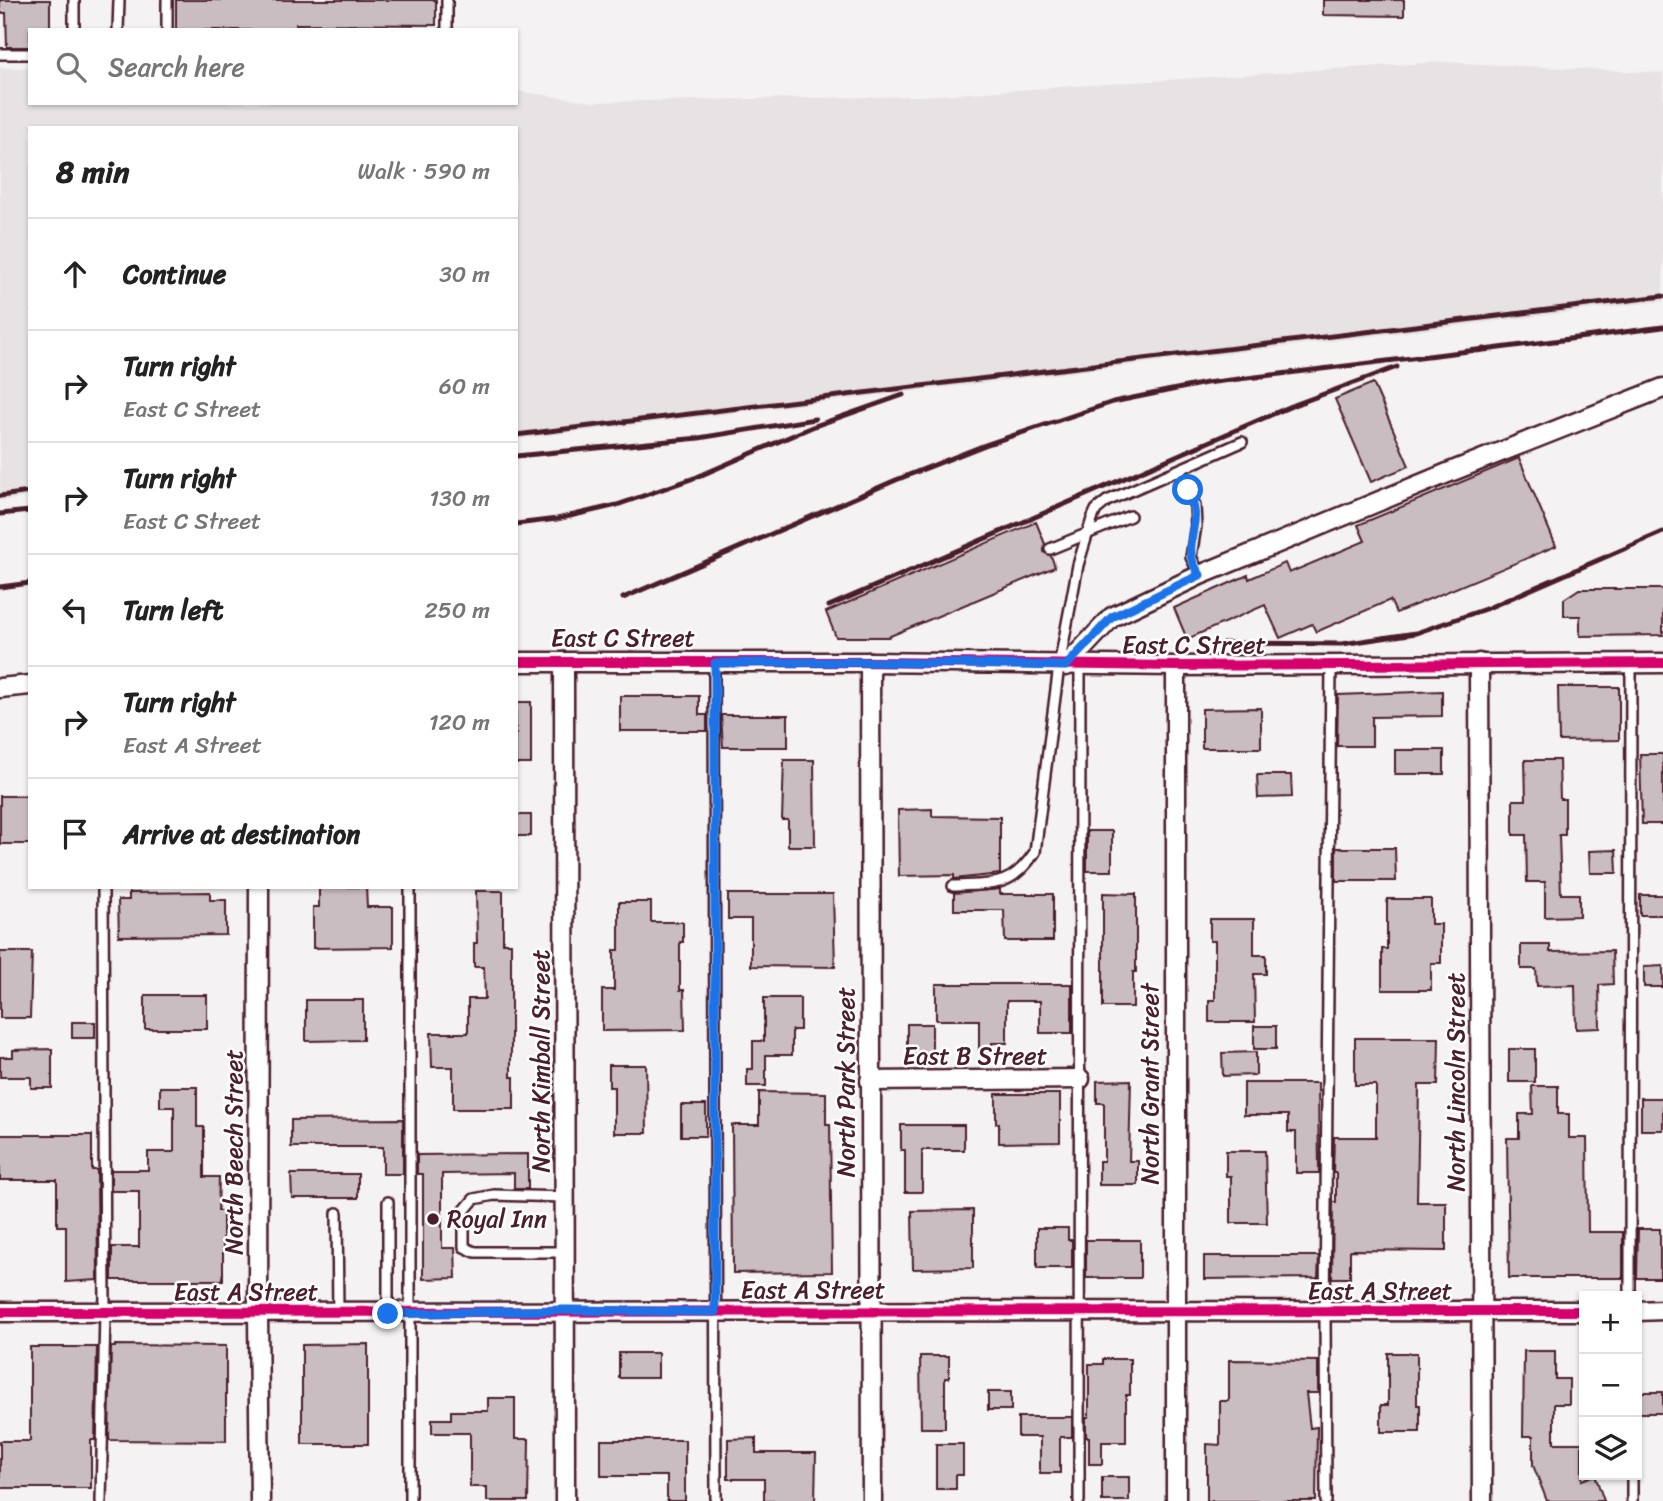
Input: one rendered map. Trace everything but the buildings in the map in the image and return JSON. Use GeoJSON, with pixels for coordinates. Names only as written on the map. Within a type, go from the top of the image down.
{"type":"FeatureCollection","features":[{"type":"Feature","properties":{"kind":"street","name":"East C Street"},"geometry":{"type":"LineString","coordinates":[[1069,666],[1112,617],[1200,575],[1437,477],[1663,388]]}},
{"type":"Feature","properties":{"kind":"street","name":"East C Street"},"geometry":{"type":"LineString","coordinates":[[518,662],[870,662],[1069,666],[1663,663]]}},
{"type":"Feature","properties":{"kind":"street","name":"North Kimball Street"},"geometry":{"type":"LineString","coordinates":[[564,662],[565,1501]]}},
{"type":"Feature","properties":{"kind":"street","name":"North Park Street"},"geometry":{"type":"LineString","coordinates":[[870,662],[872,1501]]}},
{"type":"Feature","properties":{"kind":"street","name":"North Lincoln Street"},"geometry":{"type":"LineString","coordinates":[[1479,663],[1482,1501]]}},
{"type":"Feature","properties":{"kind":"street","name":"North Grant Street"},"geometry":{"type":"LineString","coordinates":[[1176,666],[1176,1501]]}},
{"type":"Feature","properties":{"kind":"street"},"geometry":{"type":"LineString","coordinates":[[0,688],[28,685]]}},
{"type":"Feature","properties":{"kind":"street","name":"North Beech Street"},"geometry":{"type":"LineString","coordinates":[[259,889],[260,1501]]}},
{"type":"Feature","properties":{"kind":"street","name":"East B Street"},"geometry":{"type":"LineString","coordinates":[[870,1081],[1080,1079]]}},
{"type":"Feature","properties":{"kind":"street","name":"East A Street"},"geometry":{"type":"LineString","coordinates":[[0,1312],[388,1314],[566,1310],[1579,1311]]}},
{"type":"Feature","properties":{"kind":"street"},"geometry":{"type":"LineString","coordinates":[[1642,1311],[1663,1310]]}},
{"type":"Feature","properties":{"kind":"lane"},"geometry":{"type":"LineString","coordinates":[[74,0],[74,28]]}},
{"type":"Feature","properties":{"kind":"lane"},"geometry":{"type":"LineString","coordinates":[[118,28],[119,0]]}},
{"type":"Feature","properties":{"kind":"lane"},"geometry":{"type":"LineString","coordinates":[[167,0],[167,28]]}},
{"type":"Feature","properties":{"kind":"lane"},"geometry":{"type":"LineString","coordinates":[[447,0],[447,28]]}},
{"type":"Feature","properties":{"kind":"lane"},"geometry":{"type":"LineString","coordinates":[[0,54],[28,54]]}},
{"type":"Feature","properties":{"kind":"lane"},"geometry":{"type":"LineString","coordinates":[[953,886],[1001,883],[1024,869],[1035,852],[1069,666],[1078,565],[1096,510],[1107,501],[1242,442]]}},
{"type":"Feature","properties":{"kind":"lane"},"geometry":{"type":"LineString","coordinates":[[1179,471],[1195,506],[1196,526],[1191,557],[1200,575]]}},
{"type":"Feature","properties":{"kind":"lane"},"geometry":{"type":"LineString","coordinates":[[1050,549],[1130,516]]}},
{"type":"Feature","properties":{"kind":"lane"},"geometry":{"type":"LineString","coordinates":[[715,663],[716,1501]]}},
{"type":"Feature","properties":{"kind":"lane"},"geometry":{"type":"LineString","coordinates":[[1630,1291],[1631,664]]}},
{"type":"Feature","properties":{"kind":"lane"},"geometry":{"type":"LineString","coordinates":[[1326,1501],[1325,1312],[1331,665]]}},
{"type":"Feature","properties":{"kind":"lane"},"geometry":{"type":"LineString","coordinates":[[1069,666],[1080,1079],[1079,1501]]}},
{"type":"Feature","properties":{"kind":"lane"},"geometry":{"type":"LineString","coordinates":[[101,1501],[104,1312],[103,889]]}},
{"type":"Feature","properties":{"kind":"lane"},"geometry":{"type":"LineString","coordinates":[[410,889],[410,1501]]}},
{"type":"Feature","properties":{"kind":"lane"},"geometry":{"type":"LineString","coordinates":[[566,1197],[494,1195],[474,1199],[464,1211],[464,1247],[475,1252],[566,1252]]}},
{"type":"Feature","properties":{"kind":"lane"},"geometry":{"type":"LineString","coordinates":[[388,1202],[388,1314]]}},
{"type":"Feature","properties":{"kind":"lane"},"geometry":{"type":"LineString","coordinates":[[337,1213],[338,1313]]}},
{"type":"Feature","properties":{"kind":"lane"},"geometry":{"type":"LineString","coordinates":[[1632,1480],[1632,1501]]}},
{"type":"Feature","properties":{"kind":"shaded area"},"geometry":{"type":"Polygon","coordinates":[[[1441,62],[1663,73],[1663,301],[518,439],[518,126],[28,126],[28,497],[0,501],[0,68],[28,68],[28,105],[518,105],[518,91],[594,102],[925,96],[1441,62]]]}},
{"type":"Feature","properties":{"kind":"railway"},"geometry":{"type":"LineString","coordinates":[[518,435],[1663,296]]}},
{"type":"Feature","properties":{"kind":"railway"},"geometry":{"type":"LineString","coordinates":[[1476,351],[1663,327]]}},
{"type":"Feature","properties":{"kind":"railway"},"geometry":{"type":"LineString","coordinates":[[623,598],[896,480],[985,445],[1113,402],[1206,383],[1485,349]]}},
{"type":"Feature","properties":{"kind":"railway"},"geometry":{"type":"LineString","coordinates":[[829,606],[1294,405],[1397,367]]}},
{"type":"Feature","properties":{"kind":"railway"},"geometry":{"type":"LineString","coordinates":[[518,524],[557,519],[617,505],[697,477],[812,427],[903,395]]}},
{"type":"Feature","properties":{"kind":"railway"},"geometry":{"type":"LineString","coordinates":[[518,456],[699,438],[815,419]]}},
{"type":"Feature","properties":{"kind":"railway"},"geometry":{"type":"LineString","coordinates":[[0,496],[28,492]]}},
{"type":"Feature","properties":{"kind":"railway"},"geometry":{"type":"LineString","coordinates":[[0,514],[28,511]]}},
{"type":"Feature","properties":{"kind":"railway"},"geometry":{"type":"LineString","coordinates":[[1223,643],[1342,644],[1416,633],[1488,608],[1663,532]]}},
{"type":"Feature","properties":{"kind":"railway"},"geometry":{"type":"LineString","coordinates":[[0,587],[28,583]]}},
{"type":"Feature","properties":{"kind":"cycle path"},"geometry":{"type":"LineString","coordinates":[[518,662],[870,662],[1176,666],[1663,663]]}},
{"type":"Feature","properties":{"kind":"cycle path"},"geometry":{"type":"LineString","coordinates":[[0,1312],[1579,1311]]}},
{"type":"Feature","properties":{"kind":"place","name":"Royal Inn"},"geometry":{"type":"Point","coordinates":[433,1219]}},
{"type":"Feature","properties":{"kind":"route"},"geometry":{"type":"LineString","coordinates":[[388,1314],[566,1310],[715,1312],[715,663],[870,662],[1066,666],[1112,617],[1200,575],[1191,557],[1196,516],[1188,490]]}}]}
